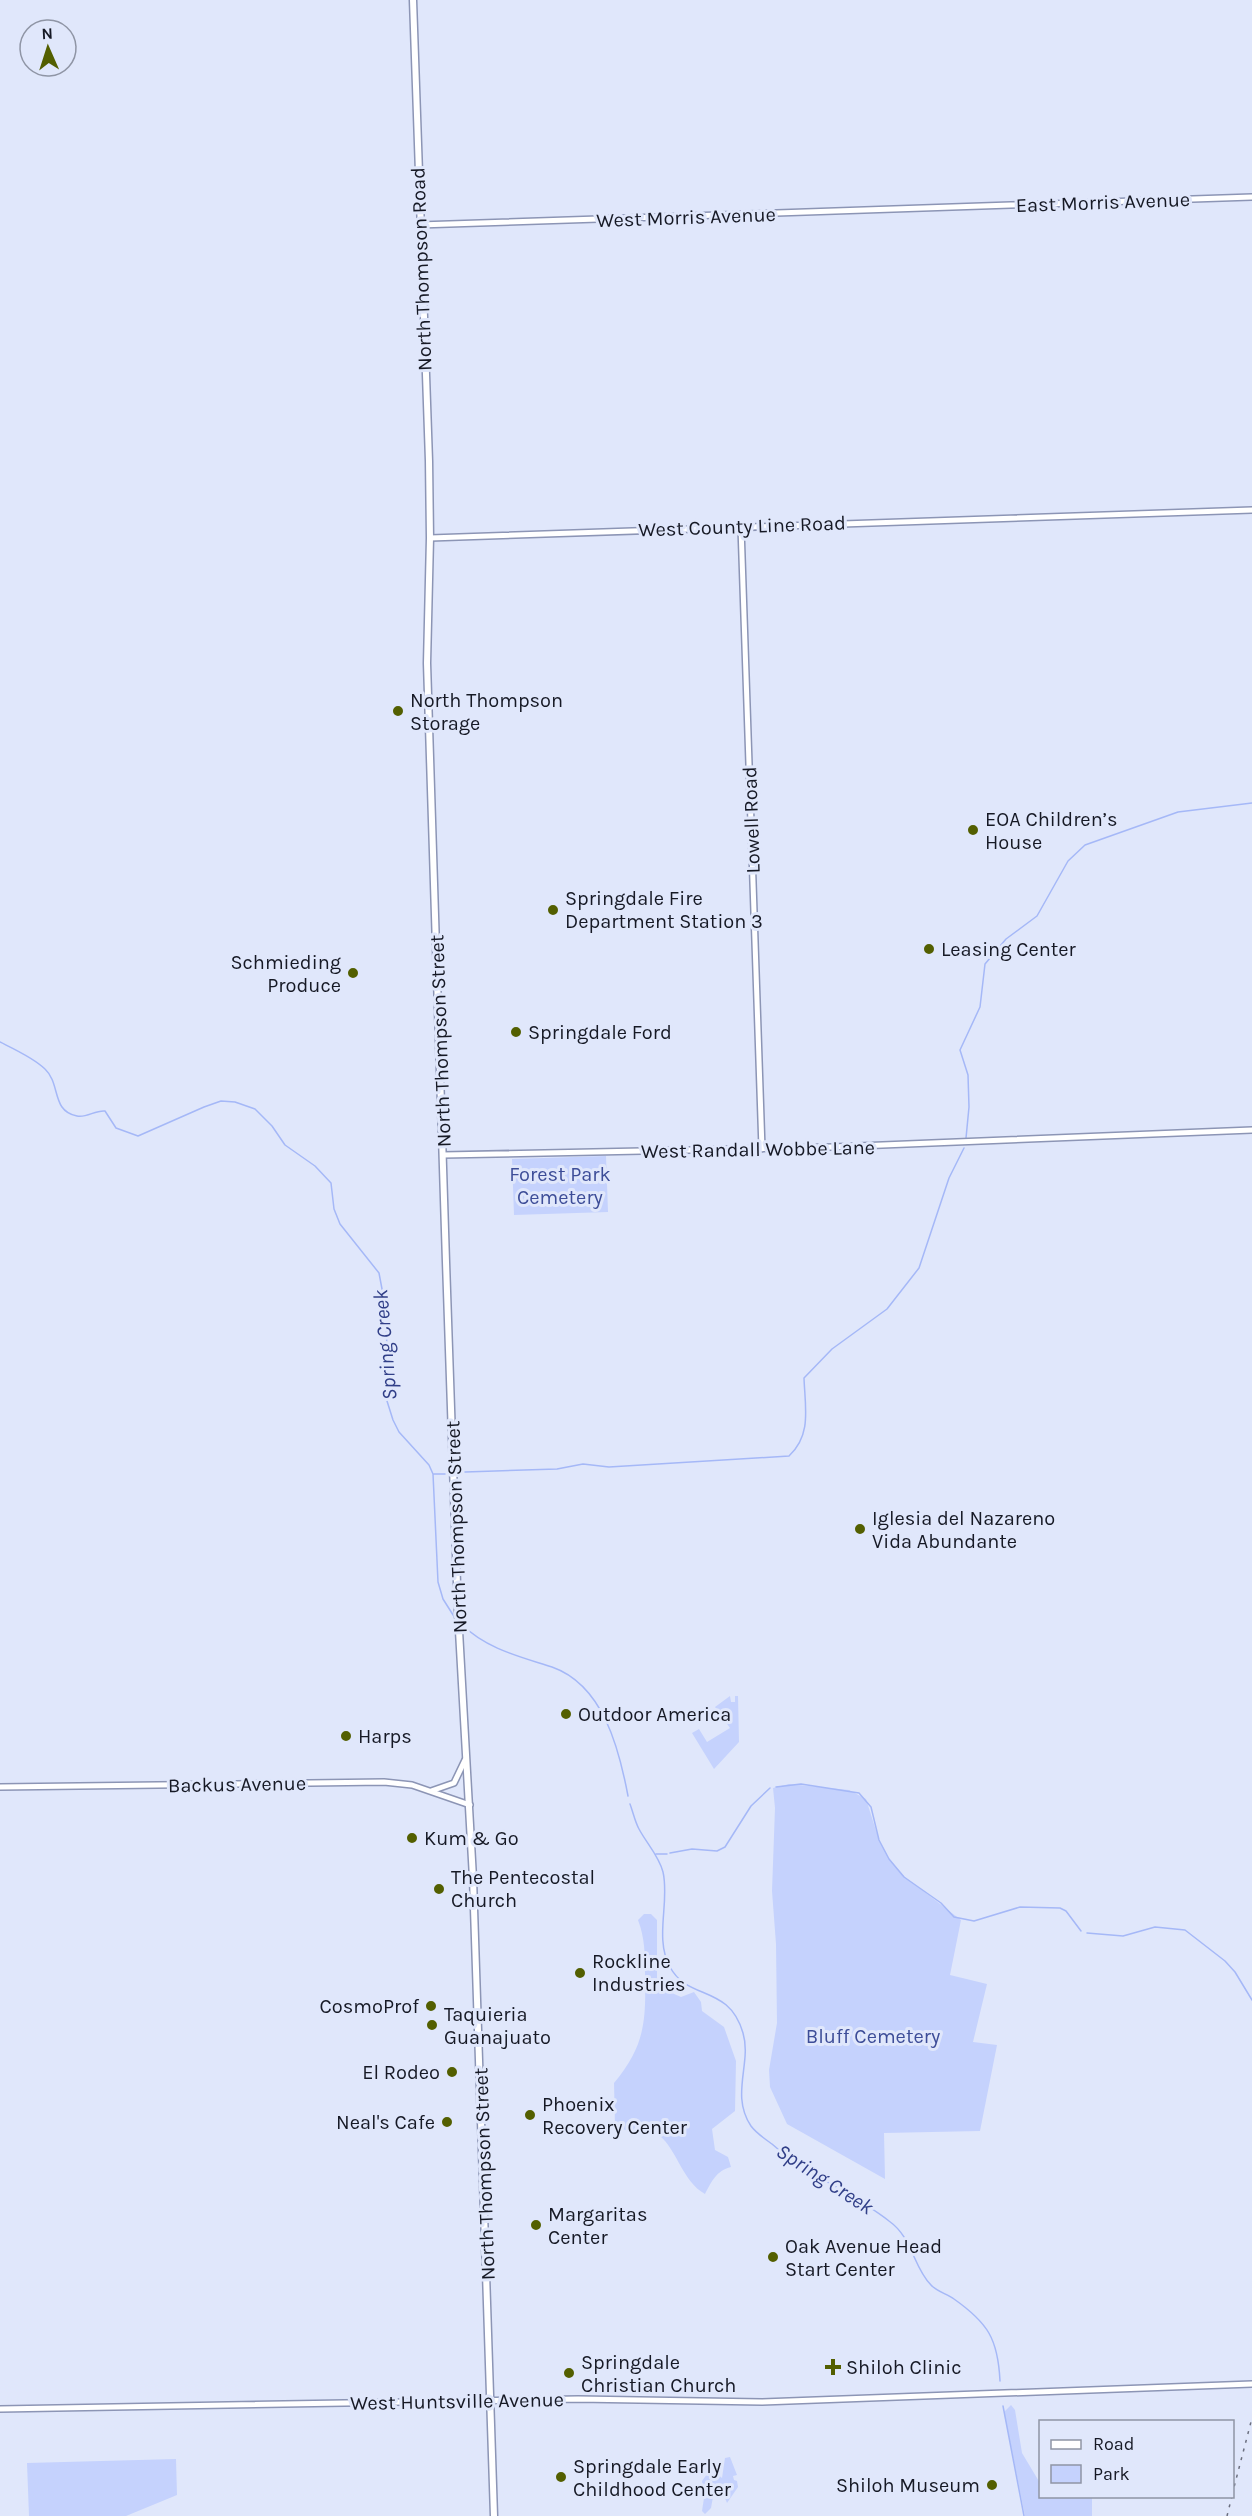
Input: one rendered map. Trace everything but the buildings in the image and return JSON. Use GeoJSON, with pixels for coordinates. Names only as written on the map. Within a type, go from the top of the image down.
{"type":"FeatureCollection","features":[{"type":"Feature","properties":{"kind":"main road","name":"North Thompson Road"},"geometry":{"type":"LineString","coordinates":[[413,0],[430,538]]}},
{"type":"Feature","properties":{"kind":"main road","name":"North Thompson Street"},"geometry":{"type":"LineString","coordinates":[[430,538],[427,663],[458,1612],[470,1805],[492,2400],[494,2516]]}},
{"type":"Feature","properties":{"kind":"street","name":"East Morris Avenue"},"geometry":{"type":"LineString","coordinates":[[954,207],[1252,197]]}},
{"type":"Feature","properties":{"kind":"street","name":"West Morris Avenue"},"geometry":{"type":"LineString","coordinates":[[419,225],[954,207]]}},
{"type":"Feature","properties":{"kind":"street","name":"West County Line Road"},"geometry":{"type":"LineString","coordinates":[[430,538],[1252,510]]}},
{"type":"Feature","properties":{"kind":"street","name":"Lowell Road"},"geometry":{"type":"LineString","coordinates":[[741,527],[762,1149]]}},
{"type":"Feature","properties":{"kind":"street","name":"West Randall Wobbe Lane"},"geometry":{"type":"LineString","coordinates":[[443,1155],[762,1149],[1072,1139],[1252,1130]]}},
{"type":"Feature","properties":{"kind":"street"},"geometry":{"type":"LineString","coordinates":[[431,1791],[454,1783],[459,1778],[467,1756]]}},
{"type":"Feature","properties":{"kind":"street","name":"Backus Avenue"},"geometry":{"type":"LineString","coordinates":[[0,1787],[384,1782],[412,1785],[470,1805]]}},
{"type":"Feature","properties":{"kind":"street","name":"West Huntsville Avenue"},"geometry":{"type":"LineString","coordinates":[[0,2409],[492,2400],[762,2402],[1252,2384]]}},
{"type":"Feature","properties":{"kind":"green space","name":"Forest Park Cemetery"},"geometry":{"type":"Polygon","coordinates":[[[606,1156],[608,1212],[514,1215],[512,1159],[606,1156]]]}},
{"type":"Feature","properties":{"kind":"green space"},"geometry":{"type":"Polygon","coordinates":[[[730,1696],[731,1702],[735,1702],[735,1696],[738,1696],[739,1742],[714,1769],[692,1733],[699,1729],[707,1742],[730,1728],[715,1707],[730,1696]]]}},
{"type":"Feature","properties":{"kind":"green space","name":"Bluff Cemetery"},"geometry":{"type":"Polygon","coordinates":[[[789,1784],[849,1790],[866,1799],[879,1840],[889,1859],[905,1877],[961,1920],[950,1975],[987,1984],[973,2042],[997,2045],[980,2131],[884,2133],[885,2179],[787,2124],[770,2087],[769,2070],[777,2023],[776,1944],[772,1891],[775,1808],[773,1788],[789,1784]]]}},
{"type":"Feature","properties":{"kind":"green space"},"geometry":{"type":"Polygon","coordinates":[[[644,1914],[651,1914],[657,1920],[657,1978],[663,1989],[681,1997],[694,1992],[701,2002],[702,2011],[724,2027],[736,2061],[735,2111],[712,2129],[715,2150],[728,2157],[731,2167],[718,2174],[705,2194],[691,2182],[671,2149],[659,2135],[650,2131],[628,2131],[615,2125],[614,2083],[638,2045],[644,2020],[645,1954],[638,1920],[644,1914]]]}},
{"type":"Feature","properties":{"kind":"green space"},"geometry":{"type":"Polygon","coordinates":[[[1011,2405],[1015,2410],[1022,2453],[1039,2481],[1039,2498],[1092,2498],[1092,2516],[1025,2516],[1004,2412],[1011,2405]]]}},
{"type":"Feature","properties":{"kind":"green space"},"geometry":{"type":"Polygon","coordinates":[[[730,2457],[737,2475],[733,2476],[738,2487],[727,2503],[722,2491],[713,2497],[711,2508],[705,2514],[702,2511],[704,2498],[702,2481],[707,2474],[715,2472],[722,2478],[725,2458],[730,2457]]]}},
{"type":"Feature","properties":{"kind":"green space"},"geometry":{"type":"Polygon","coordinates":[[[176,2459],[177,2495],[126,2516],[29,2516],[27,2463],[176,2459]]]}},
{"type":"Feature","properties":{"kind":"waterway"},"geometry":{"type":"LineString","coordinates":[[966,1138],[969,1107],[968,1075],[960,1050],[980,1007],[985,964],[1006,939],[1037,916],[1068,861],[1085,845],[1178,812],[1252,803]]}},
{"type":"Feature","properties":{"kind":"waterway","name":"Spring Creek"},"geometry":{"type":"LineString","coordinates":[[0,1042],[30,1057],[45,1069],[50,1075],[63,1109],[77,1116],[105,1111],[116,1128],[138,1136],[221,1101],[235,1102],[255,1109],[272,1126],[285,1145],[315,1166],[331,1183],[334,1209],[340,1224],[379,1273],[385,1305],[387,1401],[399,1432],[429,1465],[433,1474],[438,1582],[443,1599],[455,1618]]}},
{"type":"Feature","properties":{"kind":"waterway"},"geometry":{"type":"LineString","coordinates":[[465,1472],[557,1469],[583,1464],[609,1467],[789,1456],[801,1439],[806,1420],[804,1378],[832,1349],[887,1309],[919,1268],[949,1178],[964,1148]]}},
{"type":"Feature","properties":{"kind":"waterway"},"geometry":{"type":"LineString","coordinates":[[434,1474],[445,1474]]}},
{"type":"Feature","properties":{"kind":"waterway","name":"Spring Creek"},"geometry":{"type":"LineString","coordinates":[[461,1624],[492,1646],[552,1667],[570,1676],[584,1688],[606,1720],[620,1758],[628,1796]]}},
{"type":"Feature","properties":{"kind":"waterway"},"geometry":{"type":"LineString","coordinates":[[776,1787],[801,1784],[859,1793],[871,1807],[879,1840],[889,1859],[904,1877],[941,1903],[954,1917],[974,1921],[1020,1907],[1060,1908],[1066,1911],[1081,1931]]}},
{"type":"Feature","properties":{"kind":"waterway"},"geometry":{"type":"LineString","coordinates":[[670,1853],[692,1849],[717,1851],[725,1847],[751,1806],[770,1788]]}},
{"type":"Feature","properties":{"kind":"waterway","name":"Spring Creek"},"geometry":{"type":"LineString","coordinates":[[630,1804],[638,1826],[656,1855],[663,1872],[665,1884],[663,1944],[670,1967],[687,1985],[718,2000],[737,2017],[745,2044],[742,2103],[751,2126],[800,2165],[860,2201],[897,2228],[931,2285],[954,2299],[983,2324],[994,2343],[1000,2381]]}},
{"type":"Feature","properties":{"kind":"waterway"},"geometry":{"type":"LineString","coordinates":[[656,1854],[667,1854]]}},
{"type":"Feature","properties":{"kind":"waterway"},"geometry":{"type":"LineString","coordinates":[[1087,1933],[1123,1936],[1155,1927],[1185,1930],[1225,1961],[1235,1972],[1252,2000]]}},
{"type":"Feature","properties":{"kind":"waterway","name":"Spring Creek"},"geometry":{"type":"LineString","coordinates":[[1003,2406],[1024,2516]]}},
{"type":"Feature","properties":{"kind":"railway"},"geometry":{"type":"LineString","coordinates":[[1234,2487],[1252,2418]]}},
{"type":"Feature","properties":{"kind":"railway"},"geometry":{"type":"LineString","coordinates":[[1227,2516],[1232,2498]]}},
{"type":"Feature","properties":{"kind":"place","name":"North Thompson Storage"},"geometry":{"type":"Point","coordinates":[398,711]}},
{"type":"Feature","properties":{"kind":"place","name":"EOA Children’s House"},"geometry":{"type":"Point","coordinates":[973,830]}},
{"type":"Feature","properties":{"kind":"place","name":"Springdale Fire Department Station 3"},"geometry":{"type":"Point","coordinates":[553,910]}},
{"type":"Feature","properties":{"kind":"place","name":"Leasing Center"},"geometry":{"type":"Point","coordinates":[929,949]}},
{"type":"Feature","properties":{"kind":"place","name":"Schmieding Produce"},"geometry":{"type":"Point","coordinates":[353,973]}},
{"type":"Feature","properties":{"kind":"place","name":"Springdale Ford"},"geometry":{"type":"Point","coordinates":[516,1032]}},
{"type":"Feature","properties":{"kind":"place","name":"Iglesia del Nazareno Vida Abundante"},"geometry":{"type":"Point","coordinates":[860,1529]}},
{"type":"Feature","properties":{"kind":"place","name":"Outdoor America"},"geometry":{"type":"Point","coordinates":[566,1714]}},
{"type":"Feature","properties":{"kind":"place","name":"Harps"},"geometry":{"type":"Point","coordinates":[346,1736]}},
{"type":"Feature","properties":{"kind":"place","name":"Kum & Go"},"geometry":{"type":"Point","coordinates":[412,1838]}},
{"type":"Feature","properties":{"kind":"place","name":"The Pentecostal Church"},"geometry":{"type":"Point","coordinates":[439,1889]}},
{"type":"Feature","properties":{"kind":"place","name":"Rockline Industries"},"geometry":{"type":"Point","coordinates":[580,1973]}},
{"type":"Feature","properties":{"kind":"place","name":"CosmoProf"},"geometry":{"type":"Point","coordinates":[431,2006]}},
{"type":"Feature","properties":{"kind":"place","name":"Taquieria Guanajuato"},"geometry":{"type":"Point","coordinates":[432,2025]}},
{"type":"Feature","properties":{"kind":"place","name":"El Rodeo"},"geometry":{"type":"Point","coordinates":[452,2072]}},
{"type":"Feature","properties":{"kind":"place","name":"Phoenix Recovery Center"},"geometry":{"type":"Point","coordinates":[530,2115]}},
{"type":"Feature","properties":{"kind":"place","name":"Neal's Cafe"},"geometry":{"type":"Point","coordinates":[447,2122]}},
{"type":"Feature","properties":{"kind":"place","name":"Margaritas Center"},"geometry":{"type":"Point","coordinates":[536,2225]}},
{"type":"Feature","properties":{"kind":"place","name":"Oak Avenue Head Start Center"},"geometry":{"type":"Point","coordinates":[773,2257]}},
{"type":"Feature","properties":{"kind":"place","name":"Shiloh Clinic"},"geometry":{"type":"Point","coordinates":[833,2367]}},
{"type":"Feature","properties":{"kind":"place","name":"Springdale Christian Church"},"geometry":{"type":"Point","coordinates":[569,2373]}},
{"type":"Feature","properties":{"kind":"place","name":"Springdale Early Childhood Center"},"geometry":{"type":"Point","coordinates":[561,2477]}},
{"type":"Feature","properties":{"kind":"place","name":"Shiloh Museum"},"geometry":{"type":"Point","coordinates":[992,2485]}}]}
